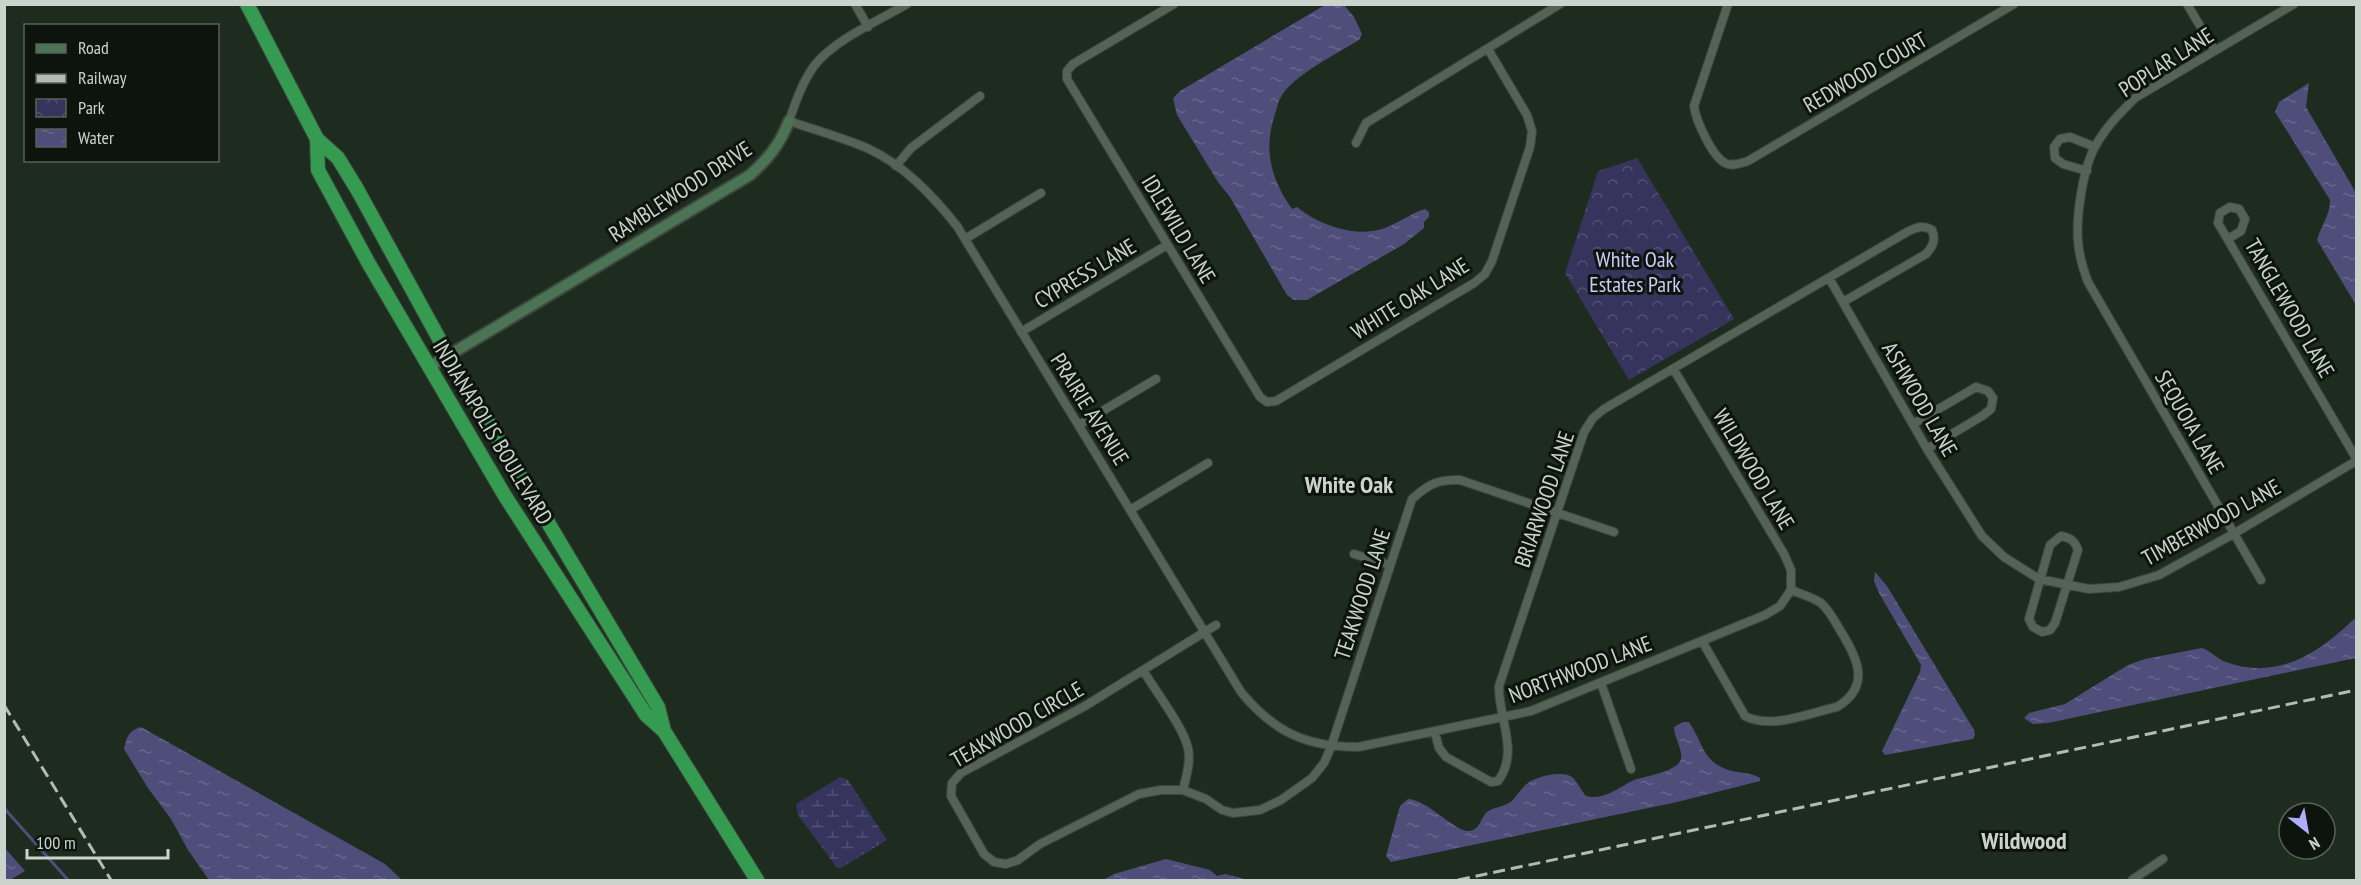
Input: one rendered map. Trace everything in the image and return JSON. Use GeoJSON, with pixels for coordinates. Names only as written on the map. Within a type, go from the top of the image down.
{"type":"FeatureCollection","features":[{"type":"Feature","properties":{"kind":"highway","name":"INDIANAPOLIS BOULEVARD"},"geometry":{"type":"LineString","coordinates":[[247,4],[317,140],[338,158],[351,179],[448,355],[658,707],[664,731]]}},
{"type":"Feature","properties":{"kind":"highway","name":"INDIANAPOLIS BOULEVARD"},"geometry":{"type":"LineString","coordinates":[[317,140],[318,170],[369,264],[505,496],[646,715],[664,731],[755,880]]}},
{"type":"Feature","properties":{"kind":"street"},"geometry":{"type":"LineString","coordinates":[[855,4],[868,27]]}},
{"type":"Feature","properties":{"kind":"street","name":"RAMBLEWOOD DRIVE"},"geometry":{"type":"LineString","coordinates":[[429,367],[750,175],[769,158],[782,140],[801,88],[815,65],[837,46],[907,4]]}},
{"type":"Feature","properties":{"kind":"street","name":"IDLEWILD LANE"},"geometry":{"type":"LineString","coordinates":[[1174,4],[1073,64],[1067,71],[1067,79],[1260,398],[1267,402]]}},
{"type":"Feature","properties":{"kind":"street"},"geometry":{"type":"LineString","coordinates":[[1356,143],[1366,123],[1560,4]]}},
{"type":"Feature","properties":{"kind":"street","name":"REDWOOD COURT"},"geometry":{"type":"LineString","coordinates":[[1728,4],[1694,106],[1696,119],[1718,157],[1732,165],[1748,161],[2014,4]]}},
{"type":"Feature","properties":{"kind":"street"},"geometry":{"type":"LineString","coordinates":[[2187,4],[2215,51]]}},
{"type":"Feature","properties":{"kind":"street","name":"POPLAR LANE"},"geometry":{"type":"LineString","coordinates":[[2088,282],[2080,260],[2078,240],[2080,209],[2087,171],[2095,147],[2114,118],[2134,98],[2294,4]]}},
{"type":"Feature","properties":{"kind":"street","name":"WHITE OAK LANE"},"geometry":{"type":"LineString","coordinates":[[1267,402],[1276,401],[1474,283],[1485,274],[1492,261],[1510,209],[1530,147],[1532,131],[1527,115],[1488,50]]}},
{"type":"Feature","properties":{"kind":"street"},"geometry":{"type":"LineString","coordinates":[[896,166],[911,148],[980,96]]}},
{"type":"Feature","properties":{"kind":"street","name":"PRAIRIE AVENUE"},"geometry":{"type":"LineString","coordinates":[[789,121],[870,150],[908,173],[934,197],[965,239],[1241,692],[1257,711],[1277,727],[1303,740],[1331,747]]}},
{"type":"Feature","properties":{"kind":"street"},"geometry":{"type":"LineString","coordinates":[[2087,171],[2063,164],[2055,158],[2054,147],[2060,139],[2070,137],[2095,147]]}},
{"type":"Feature","properties":{"kind":"street"},"geometry":{"type":"LineString","coordinates":[[965,239],[1041,193]]}},
{"type":"Feature","properties":{"kind":"street","name":"BRIARWOOD LANE"},"geometry":{"type":"LineString","coordinates":[[1435,733],[1439,748],[1446,757],[1491,782],[1498,781],[1504,773],[1509,742],[1498,701],[1499,686],[1584,432],[1593,418],[1604,409],[1918,226],[1932,230],[1935,237],[1933,246],[1926,254],[1843,302]]}},
{"type":"Feature","properties":{"kind":"street","name":"TANGLEWOOD LANE"},"geometry":{"type":"LineString","coordinates":[[2228,239],[2356,459]]}},
{"type":"Feature","properties":{"kind":"street","name":"CYPRESS LANE"},"geometry":{"type":"LineString","coordinates":[[1021,332],[1167,245]]}},
{"type":"Feature","properties":{"kind":"street","name":"ASHWOOD LANE"},"geometry":{"type":"LineString","coordinates":[[1829,278],[1927,449],[1982,536]]}},
{"type":"Feature","properties":{"kind":"street","name":"SEQUOIA LANE"},"geometry":{"type":"LineString","coordinates":[[2088,282],[2261,580]]}},
{"type":"Feature","properties":{"kind":"street","name":"WILDWOOD LANE"},"geometry":{"type":"LineString","coordinates":[[1674,370],[1785,554],[1791,570],[1791,590]]}},
{"type":"Feature","properties":{"kind":"street"},"geometry":{"type":"LineString","coordinates":[[1079,425],[1156,379]]}},
{"type":"Feature","properties":{"kind":"street"},"geometry":{"type":"LineString","coordinates":[[1913,424],[1976,387],[1988,391],[1993,398],[1991,409],[1982,416],[1927,449]]}},
{"type":"Feature","properties":{"kind":"street","name":"TIMBERWOOD LANE"},"geometry":{"type":"LineString","coordinates":[[1982,536],[2004,557],[2039,579],[2089,589],[2119,587],[2159,575],[2235,533],[2356,459]]}},
{"type":"Feature","properties":{"kind":"street"},"geometry":{"type":"LineString","coordinates":[[1130,510],[1208,463]]}},
{"type":"Feature","properties":{"kind":"street","name":"TEAKWOOD LANE"},"geometry":{"type":"LineString","coordinates":[[1331,747],[1412,499],[1425,487],[1443,480],[1460,480],[1614,532]]}},
{"type":"Feature","properties":{"kind":"street"},"geometry":{"type":"LineString","coordinates":[[2061,536],[2070,538],[2078,550],[2068,586],[2055,623],[2050,630],[2042,632],[2032,627],[2029,619],[2039,579],[2050,545],[2061,536]]}},
{"type":"Feature","properties":{"kind":"street"},"geometry":{"type":"LineString","coordinates":[[1354,554],[1390,565]]}},
{"type":"Feature","properties":{"kind":"street"},"geometry":{"type":"LineString","coordinates":[[1702,641],[1745,716],[1755,721],[1770,722],[1837,707],[1845,702],[1855,687],[1860,672],[1856,656],[1832,616],[1822,604],[1791,590]]}},
{"type":"Feature","properties":{"kind":"street","name":"NORTHWOOD LANE"},"geometry":{"type":"LineString","coordinates":[[1331,747],[1358,747],[1435,733],[1531,711],[1765,615],[1780,606],[1791,590]]}},
{"type":"Feature","properties":{"kind":"street","name":"TEAKWOOD CIRCLE"},"geometry":{"type":"LineString","coordinates":[[1216,625],[1085,706],[961,772],[952,783],[951,796],[984,854],[994,862],[1006,864],[1018,860],[1040,844],[1138,794],[1161,790],[1183,790],[1206,799],[1222,810],[1233,813],[1260,810],[1281,800],[1312,778],[1324,763],[1331,747]]}},
{"type":"Feature","properties":{"kind":"street"},"geometry":{"type":"LineString","coordinates":[[1143,670],[1188,748],[1189,763],[1183,790]]}},
{"type":"Feature","properties":{"kind":"street"},"geometry":{"type":"LineString","coordinates":[[1601,683],[1630,769]]}},
{"type":"Feature","properties":{"kind":"street"},"geometry":{"type":"LineString","coordinates":[[2132,880],[2163,860]]}},
{"type":"Feature","properties":{"kind":"green space","name":"White Oak Estates Park"},"geometry":{"type":"Polygon","coordinates":[[[1637,158],[1734,319],[1629,380],[1565,273],[1598,171],[1637,158]]]}},
{"type":"Feature","properties":{"kind":"green space"},"geometry":{"type":"Polygon","coordinates":[[[840,777],[848,780],[887,840],[841,868],[837,868],[798,815],[796,804],[840,777]]]}},
{"type":"Feature","properties":{"kind":"water"},"geometry":{"type":"Polygon","coordinates":[[[1325,5],[1344,5],[1354,17],[1362,34],[1359,40],[1295,81],[1280,99],[1271,127],[1270,140],[1271,164],[1279,187],[1292,209],[1297,207],[1323,223],[1353,231],[1380,230],[1425,209],[1429,212],[1429,217],[1424,222],[1424,228],[1404,244],[1307,300],[1294,300],[1287,295],[1230,197],[1218,182],[1177,115],[1173,98],[1180,91],[1325,5]]]}},
{"type":"Feature","properties":{"kind":"water"},"geometry":{"type":"Polygon","coordinates":[[[2309,83],[2306,107],[2356,193],[2356,305],[2317,240],[2329,211],[2330,200],[2275,112],[2279,102],[2309,83]]]}},
{"type":"Feature","properties":{"kind":"water"},"geometry":{"type":"Polygon","coordinates":[[[1875,572],[1887,586],[1974,730],[1973,739],[1885,755],[1882,751],[1920,672],[1921,665],[1879,593],[1874,581],[1875,572]]]}},
{"type":"Feature","properties":{"kind":"water"},"geometry":{"type":"Polygon","coordinates":[[[2354,619],[2356,620],[2356,658],[2048,723],[2033,724],[2024,718],[2029,713],[2065,704],[2128,665],[2145,659],[2202,648],[2223,661],[2245,667],[2280,666],[2312,653],[2354,619]]]}},
{"type":"Feature","properties":{"kind":"water"},"geometry":{"type":"Polygon","coordinates":[[[1683,722],[1689,722],[1705,752],[1715,763],[1722,768],[1757,776],[1760,781],[1677,802],[1391,862],[1386,856],[1400,806],[1408,799],[1424,805],[1456,827],[1469,831],[1478,826],[1487,812],[1509,803],[1525,785],[1543,776],[1568,775],[1574,779],[1586,796],[1599,797],[1634,780],[1674,767],[1681,759],[1681,755],[1674,727],[1683,722]]]}},
{"type":"Feature","properties":{"kind":"water"},"geometry":{"type":"Polygon","coordinates":[[[141,727],[385,864],[402,880],[209,880],[124,749],[129,735],[133,730],[141,727]]]}},
{"type":"Feature","properties":{"kind":"water"},"geometry":{"type":"Polygon","coordinates":[[[4,847],[25,871],[10,880],[5,880],[4,847]]]}},
{"type":"Feature","properties":{"kind":"water"},"geometry":{"type":"Polygon","coordinates":[[[1166,859],[1210,870],[1217,876],[1225,874],[1248,880],[1103,880],[1114,874],[1166,859]]]}},
{"type":"Feature","properties":{"kind":"waterway"},"geometry":{"type":"LineString","coordinates":[[4,808],[68,880]]}},
{"type":"Feature","properties":{"kind":"railway"},"geometry":{"type":"LineString","coordinates":[[1458,880],[2356,690]]}},
{"type":"Feature","properties":{"kind":"railway"},"geometry":{"type":"LineString","coordinates":[[4,705],[111,880]]}},
{"type":"Feature","properties":{"kind":"district","name":"White Oak"},"geometry":{"type":"Point","coordinates":[1349,485]}},
{"type":"Feature","properties":{"kind":"district","name":"Wildwood"},"geometry":{"type":"Point","coordinates":[2024,841]}}]}
